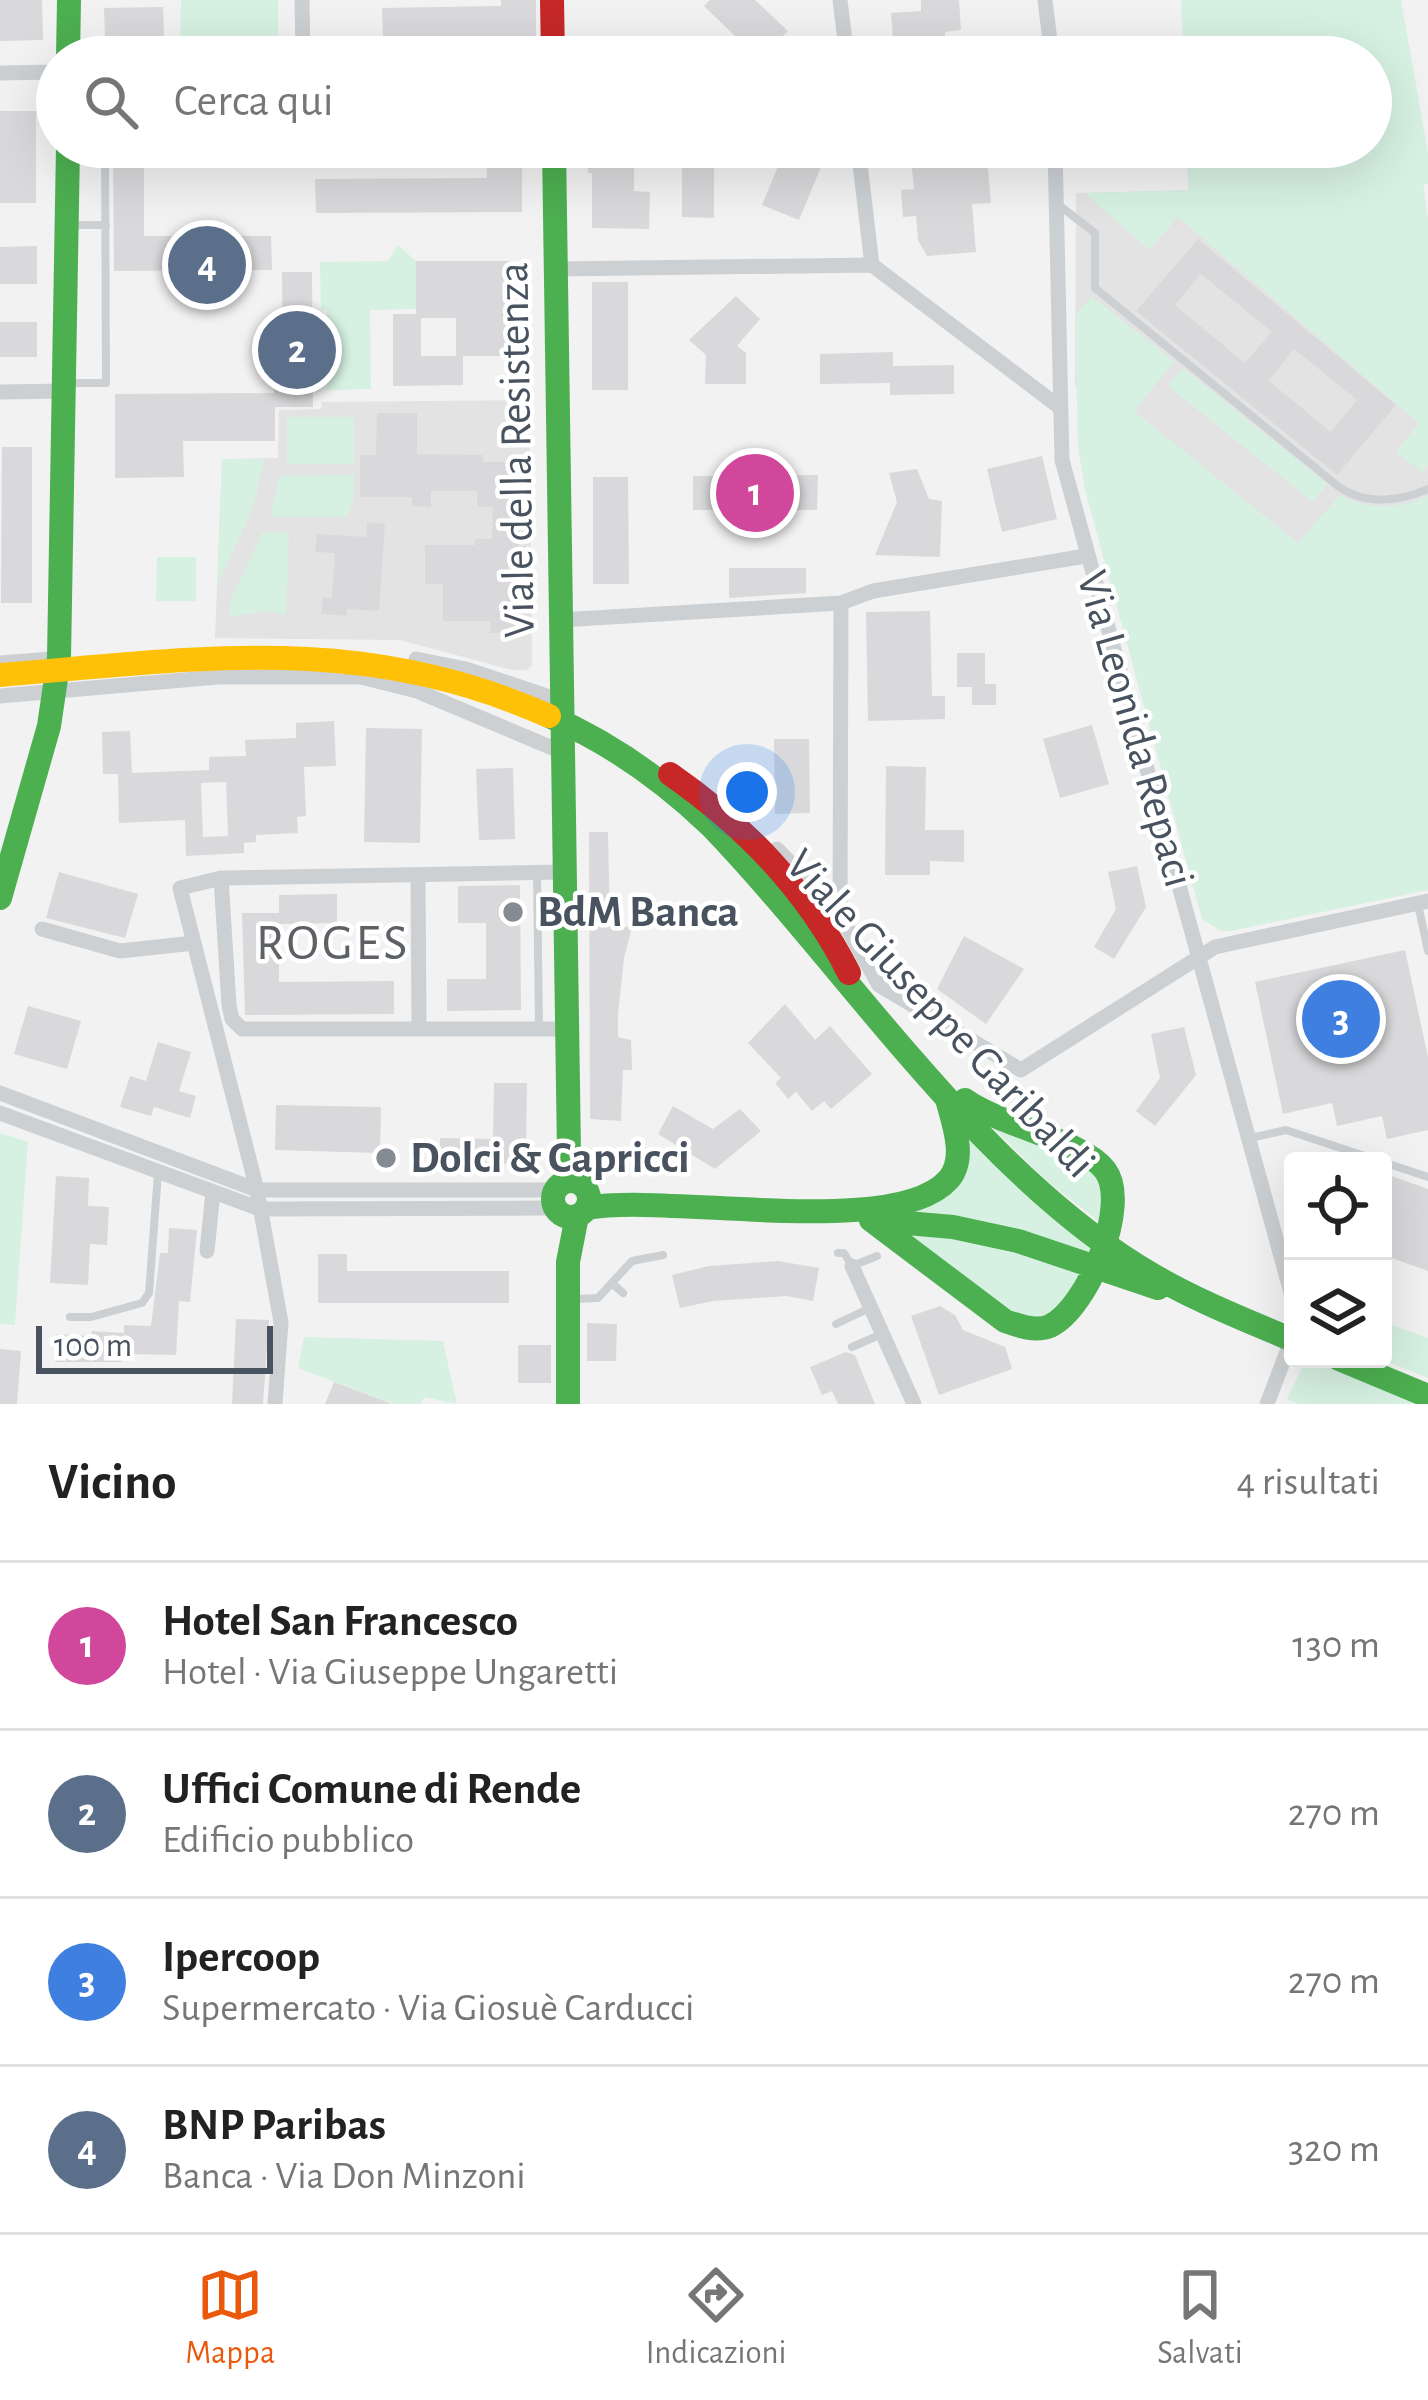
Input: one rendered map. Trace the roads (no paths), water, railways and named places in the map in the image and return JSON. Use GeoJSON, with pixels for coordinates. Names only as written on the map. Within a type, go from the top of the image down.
{"type":"FeatureCollection","features":[{"type":"Feature","properties":{"kind":"main road"},"geometry":{"type":"LineString","coordinates":[[68,36],[69,0]]}},
{"type":"Feature","properties":{"kind":"main road"},"geometry":{"type":"LineString","coordinates":[[552,0],[553,36]]}},
{"type":"Feature","properties":{"kind":"main road"},"geometry":{"type":"LineString","coordinates":[[0,898],[49,726],[59,658],[68,168]]}},
{"type":"Feature","properties":{"kind":"main road","name":"Viale della Resistenza"},"geometry":{"type":"LineString","coordinates":[[555,168],[573,1199],[568,1404]]}},
{"type":"Feature","properties":{"kind":"main road","name":"Viale Giuseppe Garibaldi"},"geometry":{"type":"LineString","coordinates":[[0,675],[299,656],[377,662],[462,680],[585,734],[698,813],[1000,1153],[1087,1228],[1113,1263]]}},
{"type":"Feature","properties":{"kind":"main road"},"geometry":{"type":"LineString","coordinates":[[562,701],[702,795],[767,856],[831,933],[857,992]]}},
{"type":"Feature","properties":{"kind":"main road"},"geometry":{"type":"LineString","coordinates":[[573,1199],[829,1210],[916,1202],[944,1185],[958,1157],[938,1084]]}},
{"type":"Feature","properties":{"kind":"main road"},"geometry":{"type":"LineString","coordinates":[[871,1220],[969,1296],[1020,1327],[1052,1325],[1088,1282],[1109,1227],[1113,1186],[1107,1171],[1092,1157],[983,1113],[938,1084]]}},
{"type":"Feature","properties":{"kind":"main road"},"geometry":{"type":"LineString","coordinates":[[829,1210],[871,1220],[953,1227],[1078,1261],[1113,1263],[1284,1335]]}},
{"type":"Feature","properties":{"kind":"main road"},"geometry":{"type":"LineString","coordinates":[[1361,1368],[1428,1396]]}},
{"type":"Feature","properties":{"kind":"street"},"geometry":{"type":"LineString","coordinates":[[302,0],[303,36]]}},
{"type":"Feature","properties":{"kind":"street"},"geometry":{"type":"LineString","coordinates":[[840,0],[844,36]]}},
{"type":"Feature","properties":{"kind":"street"},"geometry":{"type":"LineString","coordinates":[[1045,0],[1049,36]]}},
{"type":"Feature","properties":{"kind":"street"},"geometry":{"type":"LineString","coordinates":[[0,73],[36,72]]}},
{"type":"Feature","properties":{"kind":"street"},"geometry":{"type":"LineString","coordinates":[[860,168],[872,265]]}},
{"type":"Feature","properties":{"kind":"street","name":"Via Leonida Repaci"},"geometry":{"type":"LineString","coordinates":[[1055,168],[1062,460],[1284,1265]]}},
{"type":"Feature","properties":{"kind":"street"},"geometry":{"type":"LineString","coordinates":[[557,269],[872,265],[1058,406]]}},
{"type":"Feature","properties":{"kind":"street"},"geometry":{"type":"LineString","coordinates":[[0,392],[65,387]]}},
{"type":"Feature","properties":{"kind":"street"},"geometry":{"type":"LineString","coordinates":[[560,620],[842,603],[873,592],[1086,556]]}},
{"type":"Feature","properties":{"kind":"street"},"geometry":{"type":"LineString","coordinates":[[840,915],[842,603]]}},
{"type":"Feature","properties":{"kind":"street"},"geometry":{"type":"LineString","coordinates":[[0,663],[305,647],[395,655],[466,669],[562,701]]}},
{"type":"Feature","properties":{"kind":"street"},"geometry":{"type":"LineString","coordinates":[[0,696],[218,676],[362,676],[417,691],[562,752]]}},
{"type":"Feature","properties":{"kind":"street"},"geometry":{"type":"LineString","coordinates":[[702,795],[768,839],[840,915],[879,985],[1021,1070],[1215,947],[1423,902]]}},
{"type":"Feature","properties":{"kind":"street"},"geometry":{"type":"LineString","coordinates":[[275,1404],[280,1322],[257,1190],[180,888],[221,878],[564,872]]}},
{"type":"Feature","properties":{"kind":"street"},"geometry":{"type":"LineString","coordinates":[[418,875],[419,1028]]}},
{"type":"Feature","properties":{"kind":"street"},"geometry":{"type":"LineString","coordinates":[[221,878],[229,1005],[232,1019],[242,1029],[567,1029]]}},
{"type":"Feature","properties":{"kind":"street"},"geometry":{"type":"LineString","coordinates":[[42,929],[120,951],[194,943]]}},
{"type":"Feature","properties":{"kind":"street"},"geometry":{"type":"LineString","coordinates":[[0,1093],[257,1190],[573,1199]]}},
{"type":"Feature","properties":{"kind":"street"},"geometry":{"type":"LineString","coordinates":[[0,1114],[260,1209],[573,1199]]}},
{"type":"Feature","properties":{"kind":"street"},"geometry":{"type":"LineString","coordinates":[[207,1251],[213,1192]]}},
{"type":"Feature","properties":{"kind":"street"},"geometry":{"type":"LineString","coordinates":[[852,1266],[914,1404]]}},
{"type":"Feature","properties":{"kind":"street"},"geometry":{"type":"LineString","coordinates":[[1268,1404],[1284,1356]]}},
{"type":"Feature","properties":{"kind":"lane"},"geometry":{"type":"LineString","coordinates":[[65,387],[106,383],[105,168]]}},
{"type":"Feature","properties":{"kind":"lane"},"geometry":{"type":"LineString","coordinates":[[1056,203],[1096,233],[1095,289],[1339,487],[1366,499],[1408,496],[1428,489]]}},
{"type":"Feature","properties":{"kind":"lane"},"geometry":{"type":"LineString","coordinates":[[67,225],[106,225]]}},
{"type":"Feature","properties":{"kind":"lane"},"geometry":{"type":"LineString","coordinates":[[537,872],[539,1029]]}},
{"type":"Feature","properties":{"kind":"lane"},"geometry":{"type":"LineString","coordinates":[[1423,902],[1427,945]]}},
{"type":"Feature","properties":{"kind":"lane"},"geometry":{"type":"LineString","coordinates":[[1251,1138],[1286,1130],[1354,1152]]}},
{"type":"Feature","properties":{"kind":"lane"},"geometry":{"type":"LineString","coordinates":[[1392,1164],[1428,1177]]}},
{"type":"Feature","properties":{"kind":"lane"},"geometry":{"type":"LineString","coordinates":[[70,1317],[91,1317],[142,1303],[149,1293],[158,1172]]}},
{"type":"Feature","properties":{"kind":"lane"},"geometry":{"type":"LineString","coordinates":[[838,1253],[844,1253],[852,1266],[877,1256]]}},
{"type":"Feature","properties":{"kind":"lane"},"geometry":{"type":"LineString","coordinates":[[568,1299],[598,1298],[632,1261],[663,1255]]}},
{"type":"Feature","properties":{"kind":"lane"},"geometry":{"type":"LineString","coordinates":[[612,1282],[623,1293]]}},
{"type":"Feature","properties":{"kind":"lane"},"geometry":{"type":"LineString","coordinates":[[836,1324],[872,1308]]}},
{"type":"Feature","properties":{"kind":"lane"},"geometry":{"type":"LineString","coordinates":[[852,1347],[883,1334]]}},
{"type":"Feature","properties":{"kind":"place","name":"BNP Paribas"},"geometry":{"type":"Point","coordinates":[207,265]}},
{"type":"Feature","properties":{"kind":"place","name":"Uffici Comune di Rende"},"geometry":{"type":"Point","coordinates":[297,350]}},
{"type":"Feature","properties":{"kind":"place","name":"Hotel San Francesco"},"geometry":{"type":"Point","coordinates":[755,493]}},
{"type":"Feature","properties":{"kind":"place","name":"BdM Banca"},"geometry":{"type":"Point","coordinates":[513,912]}},
{"type":"Feature","properties":{"kind":"place","name":"Ipercoop"},"geometry":{"type":"Point","coordinates":[1341,1019]}},
{"type":"Feature","properties":{"kind":"place","name":"Dolci & Capricci"},"geometry":{"type":"Point","coordinates":[386,1158]}},
{"type":"Feature","properties":{"kind":"district","name":"ROGES"},"geometry":{"type":"Point","coordinates":[333,943]}}]}
